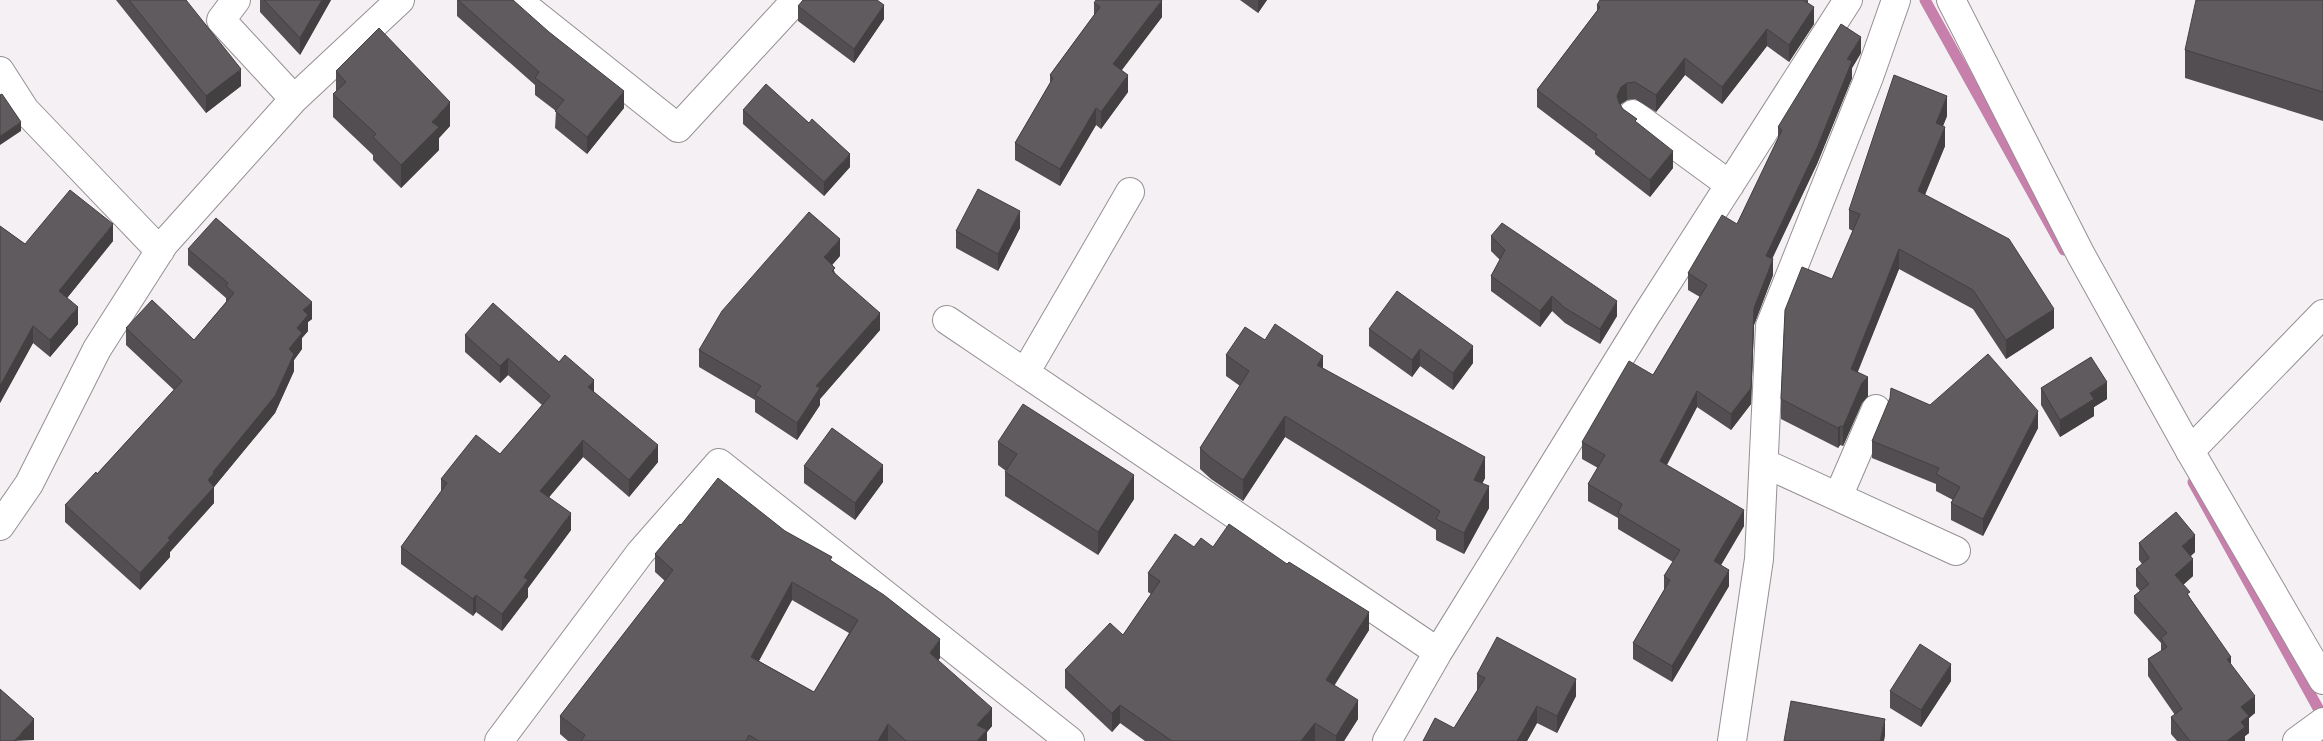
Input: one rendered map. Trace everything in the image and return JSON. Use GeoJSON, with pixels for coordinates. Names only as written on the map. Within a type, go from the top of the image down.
{"type":"FeatureCollection","features":[{"type":"Feature","properties":{"kind":"street"},"geometry":{"type":"LineString","coordinates":[[236,0],[221,20],[294,99]]}},
{"type":"Feature","properties":{"kind":"street"},"geometry":{"type":"LineString","coordinates":[[0,526],[29,484],[97,349],[160,251],[240,157],[294,99],[400,0]]}},
{"type":"Feature","properties":{"kind":"street"},"geometry":{"type":"LineString","coordinates":[[517,0],[678,128],[796,0]]}},
{"type":"Feature","properties":{"kind":"street"},"geometry":{"type":"LineString","coordinates":[[1732,741],[1759,559],[1770,326],[1869,77],[1896,0]]}},
{"type":"Feature","properties":{"kind":"street"},"geometry":{"type":"LineString","coordinates":[[1951,0],[2081,255],[2190,451],[2323,680]]}},
{"type":"Feature","properties":{"kind":"street"},"geometry":{"type":"LineString","coordinates":[[1387,741],[1438,652],[1645,317],[1845,1]]}},
{"type":"Feature","properties":{"kind":"street"},"geometry":{"type":"LineString","coordinates":[[0,71],[25,110],[160,251]]}},
{"type":"Feature","properties":{"kind":"street"},"geometry":{"type":"LineString","coordinates":[[1632,114],[1730,185]]}},
{"type":"Feature","properties":{"kind":"street"},"geometry":{"type":"LineString","coordinates":[[1025,373],[1130,192]]}},
{"type":"Feature","properties":{"kind":"street"},"geometry":{"type":"LineString","coordinates":[[2190,451],[2323,314]]}},
{"type":"Feature","properties":{"kind":"street"},"geometry":{"type":"LineString","coordinates":[[947,320],[1438,652]]}},
{"type":"Feature","properties":{"kind":"street"},"geometry":{"type":"LineString","coordinates":[[1838,497],[1876,409]]}},
{"type":"Feature","properties":{"kind":"street"},"geometry":{"type":"LineString","coordinates":[[498,741],[640,553],[719,463],[1070,741]]}},
{"type":"Feature","properties":{"kind":"street"},"geometry":{"type":"LineString","coordinates":[[1764,463],[1956,551]]}},
{"type":"Feature","properties":{"kind":"street"},"geometry":{"type":"LineString","coordinates":[[2298,740],[2323,722]]}},
{"type":"Feature","properties":{"kind":"building"},"geometry":{"type":"Polygon","coordinates":[[[129,0],[186,0],[241,69],[206,96],[129,0]]]}},
{"type":"Feature","properties":{"kind":"building"},"geometry":{"type":"Polygon","coordinates":[[[264,0],[322,0],[300,38],[264,0]]]}},
{"type":"Feature","properties":{"kind":"building"},"geometry":{"type":"Polygon","coordinates":[[[458,0],[513,0],[549,32],[624,91],[587,137],[555,111],[564,100],[535,78],[539,72],[458,0]]]}},
{"type":"Feature","properties":{"kind":"building"},"geometry":{"type":"Polygon","coordinates":[[[803,0],[877,0],[884,5],[854,49],[798,6],[803,0]]]}},
{"type":"Feature","properties":{"kind":"building"},"geometry":{"type":"Polygon","coordinates":[[[1096,0],[1162,0],[1113,64],[1128,75],[1101,112],[1096,108],[1060,169],[1015,143],[1053,78],[1050,75],[1100,7],[1094,3],[1096,0]]]}},
{"type":"Feature","properties":{"kind":"building"},"geometry":{"type":"Polygon","coordinates":[[[1600,0],[1803,0],[1814,7],[1789,45],[1767,29],[1722,87],[1685,58],[1656,95],[1635,82],[1627,83],[1621,87],[1617,96],[1623,109],[1673,151],[1650,180],[1595,137],[1597,135],[1537,90],[1600,7],[1597,5],[1600,0]]]}},
{"type":"Feature","properties":{"kind":"building"},"geometry":{"type":"Polygon","coordinates":[[[2196,0],[2323,0],[2323,92],[2185,50],[2196,0]]]}},
{"type":"Feature","properties":{"kind":"building"},"geometry":{"type":"Polygon","coordinates":[[[1841,24],[1861,37],[1847,59],[1852,61],[1817,148],[1766,256],[1773,259],[1754,308],[1751,388],[1731,414],[1697,391],[1660,461],[1744,510],[1714,561],[1729,570],[1672,666],[1633,643],[1670,580],[1664,576],[1680,550],[1618,513],[1622,504],[1588,484],[1605,455],[1582,442],[1629,361],[1653,375],[1707,285],[1688,273],[1722,215],[1737,224],[1782,130],[1778,127],[1841,24]]]}},
{"type":"Feature","properties":{"kind":"building"},"geometry":{"type":"Polygon","coordinates":[[[379,28],[450,102],[432,122],[439,127],[401,165],[373,137],[376,134],[333,94],[346,82],[336,71],[379,28]]]}},
{"type":"Feature","properties":{"kind":"building"},"geometry":{"type":"Polygon","coordinates":[[[1894,75],[1947,96],[1936,123],[1945,127],[1918,191],[2009,239],[2054,309],[2006,340],[1973,290],[1899,249],[1851,369],[1868,377],[1862,383],[1843,427],[1840,426],[1838,428],[1781,399],[1785,310],[1802,267],[1832,279],[1860,214],[1849,210],[1894,75]]]}},
{"type":"Feature","properties":{"kind":"building"},"geometry":{"type":"Polygon","coordinates":[[[766,84],[809,123],[812,119],[850,154],[824,182],[743,110],[766,84]]]}},
{"type":"Feature","properties":{"kind":"building"},"geometry":{"type":"Polygon","coordinates":[[[2,94],[21,122],[0,136],[0,95],[2,94]]]}},
{"type":"Feature","properties":{"kind":"building"},"geometry":{"type":"Polygon","coordinates":[[[978,189],[1020,211],[998,254],[956,231],[978,189]]]}},
{"type":"Feature","properties":{"kind":"building"},"geometry":{"type":"Polygon","coordinates":[[[70,190],[113,224],[59,291],[78,307],[50,340],[33,326],[0,386],[0,226],[25,244],[70,190]]]}},
{"type":"Feature","properties":{"kind":"building"},"geometry":{"type":"Polygon","coordinates":[[[809,212],[840,239],[824,257],[835,268],[832,271],[880,313],[816,386],[820,388],[797,423],[755,395],[761,386],[699,350],[722,311],[809,212]]]}},
{"type":"Feature","properties":{"kind":"building"},"geometry":{"type":"Polygon","coordinates":[[[216,218],[312,302],[303,310],[308,315],[297,328],[302,333],[289,349],[294,354],[275,396],[213,472],[208,480],[214,487],[168,538],[170,540],[140,573],[65,505],[96,472],[97,474],[182,381],[126,328],[152,300],[194,340],[234,293],[226,286],[228,283],[188,249],[216,218]]]}},
{"type":"Feature","properties":{"kind":"building"},"geometry":{"type":"Polygon","coordinates":[[[1502,223],[1617,301],[1600,329],[1565,308],[1552,296],[1540,311],[1491,276],[1505,250],[1491,236],[1502,223]]]}},
{"type":"Feature","properties":{"kind":"building"},"geometry":{"type":"Polygon","coordinates":[[[1397,291],[1473,346],[1453,373],[1420,349],[1412,360],[1369,329],[1397,291]]]}},
{"type":"Feature","properties":{"kind":"building"},"geometry":{"type":"Polygon","coordinates":[[[493,303],[559,362],[565,355],[594,380],[588,387],[658,445],[629,480],[583,440],[540,491],[571,513],[524,577],[528,580],[502,614],[476,595],[473,599],[401,547],[447,483],[441,479],[476,435],[500,454],[550,396],[508,358],[500,366],[465,335],[493,303]]]}},
{"type":"Feature","properties":{"kind":"building"},"geometry":{"type":"Polygon","coordinates":[[[1275,324],[1323,356],[1317,365],[1485,457],[1474,480],[1489,486],[1464,533],[1436,519],[1440,511],[1285,416],[1243,480],[1200,448],[1249,371],[1226,355],[1245,327],[1265,340],[1275,324]]]}},
{"type":"Feature","properties":{"kind":"building"},"geometry":{"type":"Polygon","coordinates":[[[1988,354],[2038,411],[1983,519],[1951,503],[1960,487],[1936,474],[1939,468],[1872,441],[1890,398],[1891,388],[1930,405],[1988,354]]]}},
{"type":"Feature","properties":{"kind":"building"},"geometry":{"type":"Polygon","coordinates":[[[2091,357],[2107,382],[2090,393],[2094,399],[2060,420],[2041,388],[2091,357]]]}},
{"type":"Feature","properties":{"kind":"building"},"geometry":{"type":"Polygon","coordinates":[[[1023,404],[1134,475],[1098,532],[1005,472],[1017,454],[998,442],[1023,404]]]}},
{"type":"Feature","properties":{"kind":"building"},"geometry":{"type":"Polygon","coordinates":[[[832,428],[883,465],[855,503],[804,466],[832,428]]]}},
{"type":"Feature","properties":{"kind":"building"},"geometry":{"type":"Polygon","coordinates":[[[718,478],[785,531],[832,557],[830,560],[884,595],[940,639],[930,653],[992,708],[977,725],[987,730],[977,741],[906,741],[888,724],[878,741],[759,741],[749,735],[746,741],[581,741],[585,735],[560,716],[673,570],[655,554],[681,525],[718,478]],[[792,582],[751,657],[814,692],[858,620],[792,582]]]}},
{"type":"Feature","properties":{"kind":"building"},"geometry":{"type":"Polygon","coordinates":[[[2176,512],[2195,535],[2182,546],[2193,559],[2175,575],[2190,592],[2187,594],[2231,657],[2227,659],[2255,696],[2241,707],[2249,716],[2241,722],[2245,727],[2227,741],[2190,741],[2171,717],[2182,709],[2148,659],[2167,647],[2161,638],[2167,633],[2134,596],[2149,584],[2136,569],[2149,558],[2139,543],[2176,512]]]}},
{"type":"Feature","properties":{"kind":"building"},"geometry":{"type":"Polygon","coordinates":[[[1229,524],[1287,564],[1289,562],[1369,612],[1326,680],[1358,700],[1336,736],[1315,723],[1301,741],[1172,741],[1120,705],[1112,713],[1065,670],[1110,623],[1123,635],[1160,581],[1148,573],[1175,534],[1194,547],[1201,538],[1213,547],[1229,524]]]}},
{"type":"Feature","properties":{"kind":"building"},"geometry":{"type":"Polygon","coordinates":[[[1497,637],[1576,679],[1557,716],[1537,706],[1517,741],[1423,741],[1435,718],[1454,728],[1485,678],[1477,674],[1497,637]]]}},
{"type":"Feature","properties":{"kind":"building"},"geometry":{"type":"Polygon","coordinates":[[[1920,644],[1951,664],[1921,710],[1890,691],[1920,644]]]}},
{"type":"Feature","properties":{"kind":"building"},"geometry":{"type":"Polygon","coordinates":[[[0,689],[34,719],[14,741],[0,741],[0,689]]]}},
{"type":"Feature","properties":{"kind":"building"},"geometry":{"type":"Polygon","coordinates":[[[1791,701],[1885,719],[1880,741],[1784,741],[1791,701]]]}},
{"type":"Feature","properties":{"kind":"waterway"},"geometry":{"type":"LineString","coordinates":[[1925,0],[2064,250]]}},
{"type":"Feature","properties":{"kind":"waterway"},"geometry":{"type":"LineString","coordinates":[[2193,482],[2323,717]]}}]}
